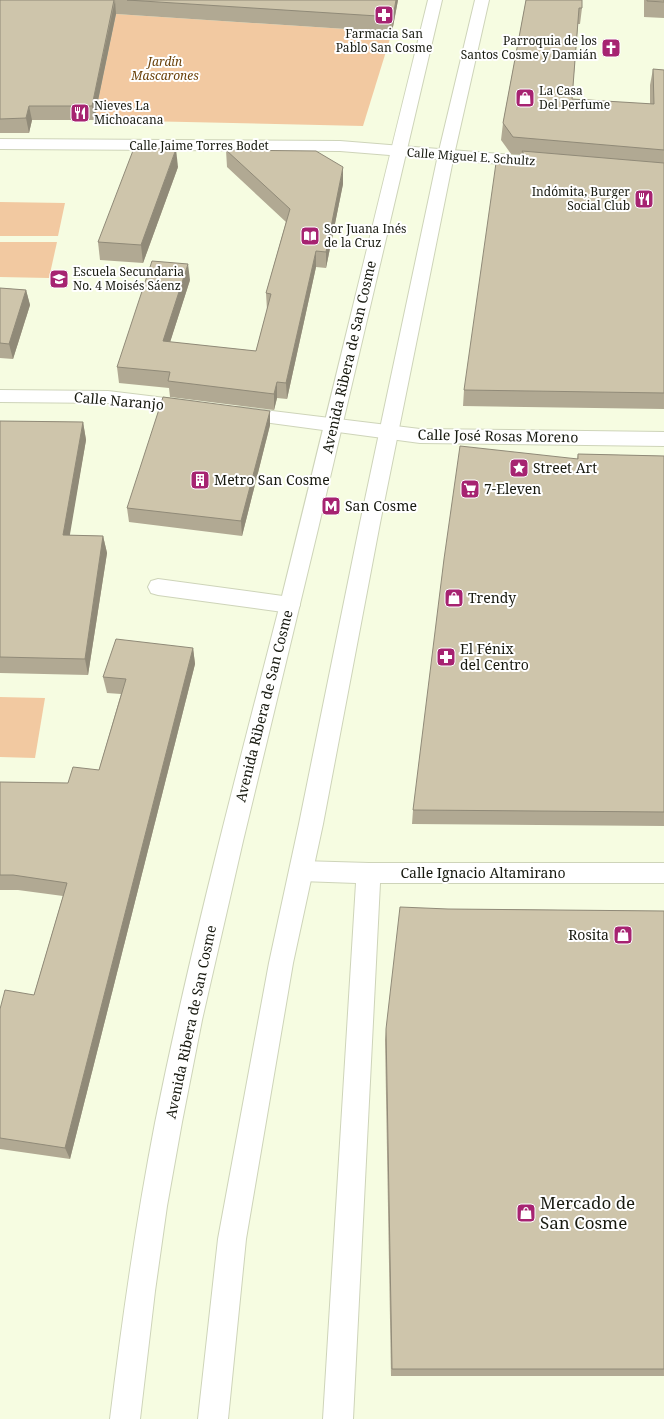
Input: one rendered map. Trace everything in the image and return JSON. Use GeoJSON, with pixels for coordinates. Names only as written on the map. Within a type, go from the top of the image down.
{"type":"FeatureCollection","features":[{"type":"Feature","properties":{"kind":"main road","name":"Avenida Ribera de San Cosme"},"geometry":{"type":"LineString","coordinates":[[124,1419],[148,1240],[176,1083],[237,815],[290,605],[435,0]]}},
{"type":"Feature","properties":{"kind":"main road"},"geometry":{"type":"LineString","coordinates":[[213,1419],[232,1239],[281,964],[446,155],[482,0]]}},
{"type":"Feature","properties":{"kind":"main road","name":"Calle Jaime Torres Bodet"},"geometry":{"type":"LineString","coordinates":[[0,144],[340,146],[398,152]]}},
{"type":"Feature","properties":{"kind":"main road","name":"Calle Miguel E. Schultz"},"geometry":{"type":"LineString","coordinates":[[398,152],[565,165]]}},
{"type":"Feature","properties":{"kind":"main road","name":"Calle Naranjo"},"geometry":{"type":"LineString","coordinates":[[0,396],[108,397],[333,425]]}},
{"type":"Feature","properties":{"kind":"main road","name":"Calle José Rosas Moreno"},"geometry":{"type":"LineString","coordinates":[[333,425],[390,433],[428,436],[664,439]]}},
{"type":"Feature","properties":{"kind":"main road"},"geometry":{"type":"LineString","coordinates":[[158,587],[290,605]]}},
{"type":"Feature","properties":{"kind":"main road","name":"Calle Ignacio Altamirano"},"geometry":{"type":"LineString","coordinates":[[301,871],[369,873],[664,873]]}},
{"type":"Feature","properties":{"kind":"main road"},"geometry":{"type":"LineString","coordinates":[[338,1419],[369,873]]}},
{"type":"Feature","properties":{"kind":"green space","name":"Jardín Mascarones"},"geometry":{"type":"Polygon","coordinates":[[[116,14],[392,32],[363,126],[94,120],[116,14]]]}},
{"type":"Feature","properties":{"kind":"green space"},"geometry":{"type":"Polygon","coordinates":[[[0,202],[65,203],[58,236],[0,236],[0,202]]]}},
{"type":"Feature","properties":{"kind":"green space"},"geometry":{"type":"Polygon","coordinates":[[[0,242],[57,242],[49,278],[0,277],[0,242]]]}},
{"type":"Feature","properties":{"kind":"green space"},"geometry":{"type":"Polygon","coordinates":[[[0,697],[45,698],[35,758],[0,757],[0,697]]]}},
{"type":"Feature","properties":{"kind":"building"},"geometry":{"type":"Polygon","coordinates":[[[0,0],[114,0],[92,106],[29,106],[26,118],[0,119],[0,0]]]}},
{"type":"Feature","properties":{"kind":"building"},"geometry":{"type":"Polygon","coordinates":[[[127,0],[396,0],[393,17],[127,0]]]}},
{"type":"Feature","properties":{"kind":"building"},"geometry":{"type":"Polygon","coordinates":[[[526,0],[582,0],[582,8],[579,8],[572,99],[654,104],[653,69],[664,70],[664,150],[513,137],[503,123],[526,0]]]}},
{"type":"Feature","properties":{"kind":"building"},"geometry":{"type":"Polygon","coordinates":[[[664,0],[664,2],[647,1],[664,0]]]}},
{"type":"Feature","properties":{"kind":"building"},"geometry":{"type":"Polygon","coordinates":[[[134,148],[176,149],[141,245],[98,242],[134,148]]]}},
{"type":"Feature","properties":{"kind":"building"},"geometry":{"type":"Polygon","coordinates":[[[226,150],[316,151],[343,167],[326,252],[316,251],[286,383],[277,382],[274,394],[168,381],[170,372],[117,367],[152,261],[188,264],[163,341],[256,351],[271,294],[266,293],[290,209],[226,150]]]}},
{"type":"Feature","properties":{"kind":"building"},"geometry":{"type":"Polygon","coordinates":[[[522,151],[664,163],[664,393],[464,390],[496,163],[532,166],[522,151]]]}},
{"type":"Feature","properties":{"kind":"building"},"geometry":{"type":"Polygon","coordinates":[[[0,288],[26,290],[9,344],[0,343],[0,288]]]}},
{"type":"Feature","properties":{"kind":"building","name":"Metro San Cosme"},"geometry":{"type":"Polygon","coordinates":[[[163,397],[270,411],[241,521],[127,508],[163,397]]]}},
{"type":"Feature","properties":{"kind":"building"},"geometry":{"type":"Polygon","coordinates":[[[0,421],[83,422],[63,535],[103,536],[85,659],[0,657],[0,421]]]}},
{"type":"Feature","properties":{"kind":"building"},"geometry":{"type":"Polygon","coordinates":[[[460,446],[578,459],[578,454],[664,456],[664,812],[413,810],[444,559],[460,446]]]}},
{"type":"Feature","properties":{"kind":"building"},"geometry":{"type":"Polygon","coordinates":[[[116,639],[193,648],[65,1148],[0,1138],[0,1009],[5,990],[34,995],[67,883],[13,875],[0,875],[0,782],[68,783],[73,767],[99,770],[126,679],[103,677],[116,639]]]}},
{"type":"Feature","properties":{"kind":"building","name":"Mercado de San Cosme"},"geometry":{"type":"Polygon","coordinates":[[[400,907],[448,909],[664,911],[664,1369],[392,1369],[386,1029],[400,907]]]}},
{"type":"Feature","properties":{"kind":"place","name":"Farmacia San Pablo San Cosme"},"geometry":{"type":"Point","coordinates":[384,15]}},
{"type":"Feature","properties":{"kind":"place","name":"Parroquia de los Santos Cosme y Damián"},"geometry":{"type":"Point","coordinates":[611,48]}},
{"type":"Feature","properties":{"kind":"place","name":"La Casa Del Perfume"},"geometry":{"type":"Point","coordinates":[525,98]}},
{"type":"Feature","properties":{"kind":"place","name":"Nieves La Michoacana"},"geometry":{"type":"Point","coordinates":[80,113]}},
{"type":"Feature","properties":{"kind":"place","name":"Indómita, Burger Social Club"},"geometry":{"type":"Point","coordinates":[644,199]}},
{"type":"Feature","properties":{"kind":"place","name":"Sor Juana Inés de la Cruz"},"geometry":{"type":"Point","coordinates":[310,236]}},
{"type":"Feature","properties":{"kind":"place","name":"Escuela Secundaria No. 4 Moisés Sáenz"},"geometry":{"type":"Point","coordinates":[59,279]}},
{"type":"Feature","properties":{"kind":"place","name":"Street Art"},"geometry":{"type":"Point","coordinates":[519,468]}},
{"type":"Feature","properties":{"kind":"place","name":"Metro San Cosme"},"geometry":{"type":"Point","coordinates":[200,480]}},
{"type":"Feature","properties":{"kind":"place","name":"7-Eleven"},"geometry":{"type":"Point","coordinates":[470,489]}},
{"type":"Feature","properties":{"kind":"place","name":"San Cosme"},"geometry":{"type":"Point","coordinates":[331,506]}},
{"type":"Feature","properties":{"kind":"place","name":"Trendy"},"geometry":{"type":"Point","coordinates":[454,598]}},
{"type":"Feature","properties":{"kind":"place","name":"El Fénix del Centro"},"geometry":{"type":"Point","coordinates":[446,657]}},
{"type":"Feature","properties":{"kind":"place","name":"Rosita"},"geometry":{"type":"Point","coordinates":[623,935]}},
{"type":"Feature","properties":{"kind":"place","name":"Mercado de San Cosme"},"geometry":{"type":"Point","coordinates":[526,1213]}}]}
